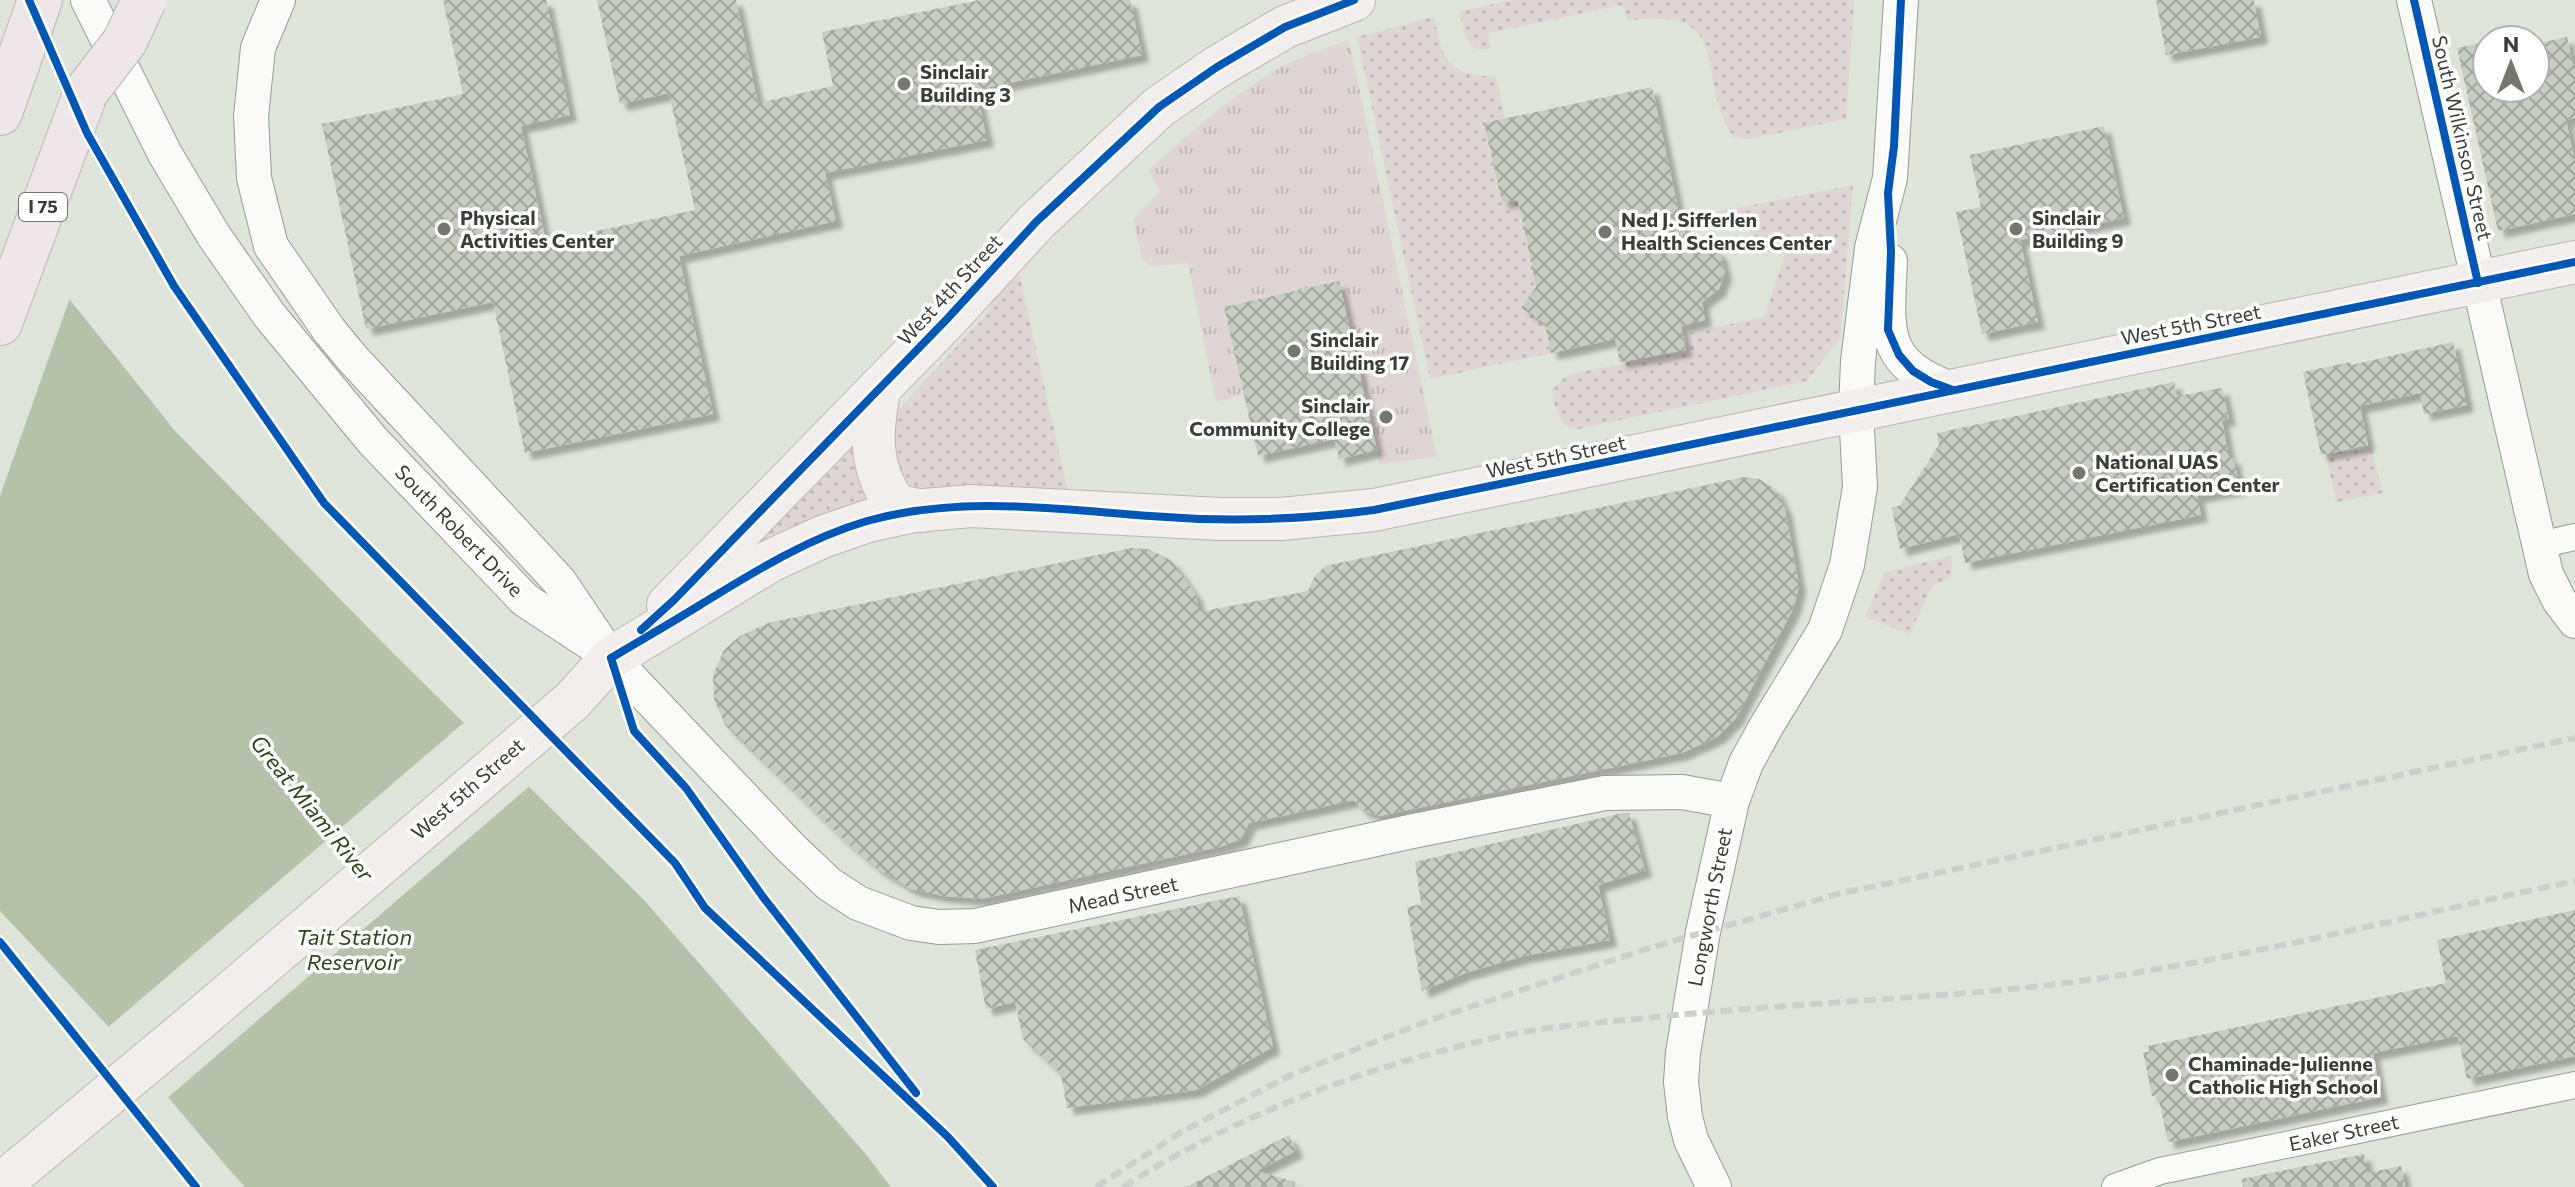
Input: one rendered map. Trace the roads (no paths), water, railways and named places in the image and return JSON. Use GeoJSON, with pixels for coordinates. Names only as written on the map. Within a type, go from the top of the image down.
{"type":"FeatureCollection","features":[{"type":"Feature","properties":{"kind":"highway"},"geometry":{"type":"LineString","coordinates":[[0,75],[18,0]]}},
{"type":"Feature","properties":{"kind":"highway"},"geometry":{"type":"LineString","coordinates":[[0,113],[40,0]]}},
{"type":"Feature","properties":{"kind":"highway","name":"I 75"},"geometry":{"type":"LineString","coordinates":[[0,323],[86,92],[111,0]]}},
{"type":"Feature","properties":{"kind":"highway"},"geometry":{"type":"LineString","coordinates":[[86,92],[125,41],[144,0]]}},
{"type":"Feature","properties":{"kind":"main road","name":"West 4th Street"},"geometry":{"type":"LineString","coordinates":[[611,658],[674,600],[947,319],[1036,222],[1159,107],[1217,67],[1285,27],[1354,0]]}},
{"type":"Feature","properties":{"kind":"main road","name":"West 5th Street"},"geometry":{"type":"LineString","coordinates":[[0,1185],[572,701],[611,658],[770,561],[822,537],[868,521],[971,506],[1220,519],[1281,519],[1354,513],[1673,450],[2575,262]]}},
{"type":"Feature","properties":{"kind":"main road"},"geometry":{"type":"LineString","coordinates":[[880,387],[872,446],[881,486],[896,505],[922,511]]}},
{"type":"Feature","properties":{"kind":"street","name":"South Robert Drive"},"geometry":{"type":"LineString","coordinates":[[88,0],[165,154],[214,236],[270,316],[324,384],[373,441],[525,600],[611,658]]}},
{"type":"Feature","properties":{"kind":"street","name":"South Robert Drive"},"geometry":{"type":"LineString","coordinates":[[278,0],[258,48],[251,116],[254,178],[271,246],[352,358],[559,581],[611,658]]}},
{"type":"Feature","properties":{"kind":"street"},"geometry":{"type":"LineString","coordinates":[[1901,0],[1894,146],[1888,193],[1891,252],[1888,330],[1902,361],[1931,382],[1954,390]]}},
{"type":"Feature","properties":{"kind":"street","name":"South Wilkinson Street"},"geometry":{"type":"LineString","coordinates":[[2414,0],[2546,574],[2559,600],[2575,621]]}},
{"type":"Feature","properties":{"kind":"street","name":"Longworth Street"},"geometry":{"type":"LineString","coordinates":[[1714,1187],[1691,1140],[1681,1082],[1703,932],[1732,801],[1746,763],[1818,643],[1835,607],[1847,565],[1860,487],[1856,410],[1858,361],[1872,248],[1888,193]]}},
{"type":"Feature","properties":{"kind":"street"},"geometry":{"type":"LineString","coordinates":[[2540,545],[2575,537]]}},
{"type":"Feature","properties":{"kind":"street","name":"Mead Street"},"geometry":{"type":"LineString","coordinates":[[611,658],[829,884],[884,915],[939,927],[975,926],[1418,830],[1605,793],[1682,792],[1732,801]]}},
{"type":"Feature","properties":{"kind":"street","name":"Eaker Street"},"geometry":{"type":"LineString","coordinates":[[2115,1187],[2164,1179],[2575,1085]]}},
{"type":"Feature","properties":{"kind":"water","name":"Tait Station Reservoir"},"geometry":{"type":"Polygon","coordinates":[[[0,186],[46,270],[176,432],[395,655],[643,899],[891,1187],[245,1187],[227,1167],[108,1026],[0,911],[0,186]]]}},
{"type":"Feature","properties":{"kind":"railway"},"geometry":{"type":"LineString","coordinates":[[1096,1187],[1183,1131],[1293,1074],[1433,1019],[1656,946],[1838,894],[2575,738]]}},
{"type":"Feature","properties":{"kind":"railway"},"geometry":{"type":"LineString","coordinates":[[1123,1187],[1211,1137],[1304,1096],[1399,1063],[1498,1037],[1591,1023],[2091,980],[2299,942],[2575,881]]}},
{"type":"Feature","properties":{"kind":"place","name":"Sinclair Building 3"},"geometry":{"type":"Point","coordinates":[904,84]}},
{"type":"Feature","properties":{"kind":"place","name":"Physical Activities Center"},"geometry":{"type":"Point","coordinates":[444,229]}},
{"type":"Feature","properties":{"kind":"place","name":"Sinclair Building 9"},"geometry":{"type":"Point","coordinates":[2016,229]}},
{"type":"Feature","properties":{"kind":"place","name":"Ned J. Sifferlen Health Sciences Center"},"geometry":{"type":"Point","coordinates":[1605,232]}},
{"type":"Feature","properties":{"kind":"place","name":"Sinclair Building 17"},"geometry":{"type":"Point","coordinates":[1294,351]}},
{"type":"Feature","properties":{"kind":"place","name":"Sinclair Community College"},"geometry":{"type":"Point","coordinates":[1386,417]}},
{"type":"Feature","properties":{"kind":"place","name":"National UAS Certification Center"},"geometry":{"type":"Point","coordinates":[2079,473]}},
{"type":"Feature","properties":{"kind":"place","name":"Chaminade-Julienne Catholic High School"},"geometry":{"type":"Point","coordinates":[2172,1075]}},
{"type":"Feature","properties":{"kind":"water label","name":"Great Miami River"},"geometry":{"type":"Point","coordinates":[312,808]}}]}
